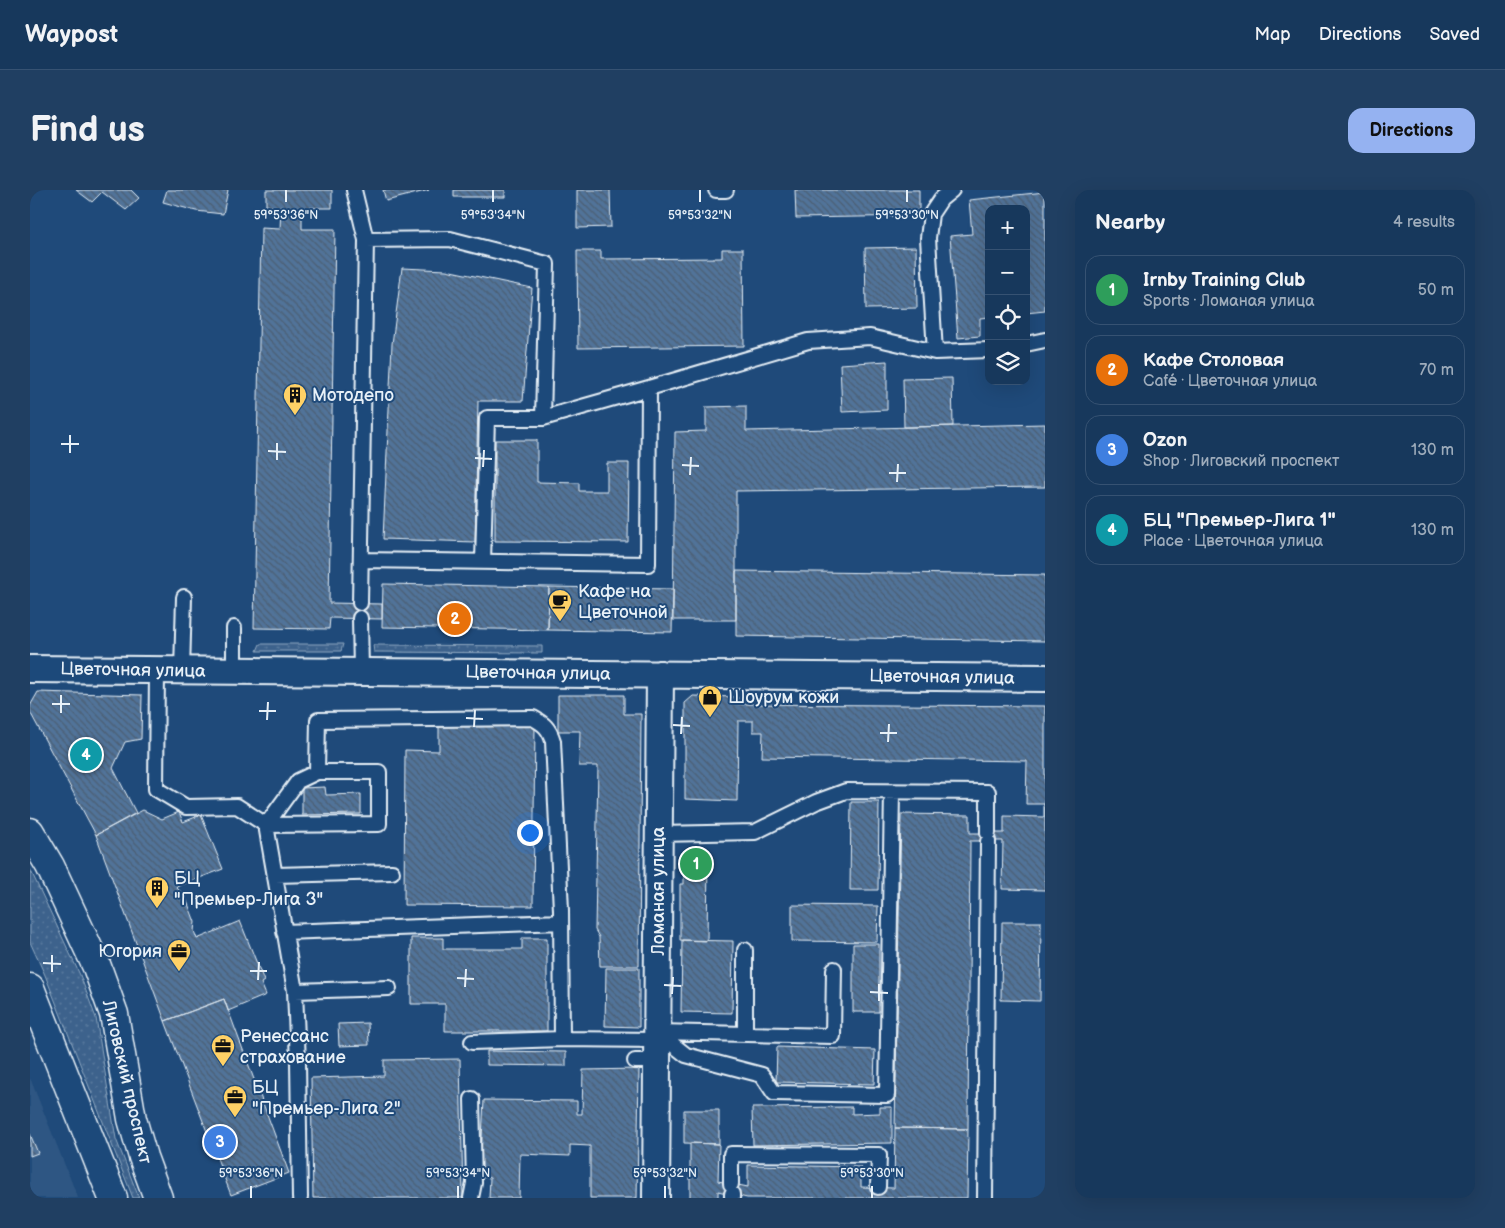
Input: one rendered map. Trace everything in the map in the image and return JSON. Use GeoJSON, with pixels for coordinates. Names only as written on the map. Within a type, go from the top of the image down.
{"type":"FeatureCollection","features":[{"type":"Feature","properties":{"kind":"main road","name":"Лиговский проспект"},"geometry":{"type":"LineString","coordinates":[[30,832],[50,866],[103,982],[114,1014],[132,1119],[158,1198]]}},
{"type":"Feature","properties":{"kind":"main road"},"geometry":{"type":"LineString","coordinates":[[30,988],[113,1198]]}},
{"type":"Feature","properties":{"kind":"street","name":"Цветочная улица"},"geometry":{"type":"LineString","coordinates":[[30,669],[1045,678]]}},
{"type":"Feature","properties":{"kind":"street","name":"Ломаная улица"},"geometry":{"type":"LineString","coordinates":[[656,1198],[652,1049],[659,834],[660,674]]}},
{"type":"Feature","properties":{"kind":"lane"},"geometry":{"type":"LineString","coordinates":[[354,190],[366,240],[360,603]]}},
{"type":"Feature","properties":{"kind":"lane"},"geometry":{"type":"LineString","coordinates":[[716,190],[726,190]]}},
{"type":"Feature","properties":{"kind":"lane"},"geometry":{"type":"LineString","coordinates":[[935,352],[928,238],[931,214],[941,199],[952,190]]}},
{"type":"Feature","properties":{"kind":"lane"},"geometry":{"type":"LineString","coordinates":[[366,240],[450,239],[547,264],[543,418]]}},
{"type":"Feature","properties":{"kind":"lane"},"geometry":{"type":"LineString","coordinates":[[483,562],[487,418],[543,418],[808,341],[870,337],[935,352],[985,350]]}},
{"type":"Feature","properties":{"kind":"lane"},"geometry":{"type":"LineString","coordinates":[[1030,343],[1045,340]]}},
{"type":"Feature","properties":{"kind":"lane"},"geometry":{"type":"LineString","coordinates":[[361,560],[648,564],[649,388]]}},
{"type":"Feature","properties":{"kind":"lane"},"geometry":{"type":"LineString","coordinates":[[182,671],[184,597]]}},
{"type":"Feature","properties":{"kind":"lane"},"geometry":{"type":"LineString","coordinates":[[360,618],[361,671]]}},
{"type":"Feature","properties":{"kind":"lane"},"geometry":{"type":"LineString","coordinates":[[234,628],[234,671]]}},
{"type":"Feature","properties":{"kind":"lane"},"geometry":{"type":"LineString","coordinates":[[157,671],[156,789],[186,807],[237,806],[266,825],[379,824],[380,772],[317,772],[298,781],[266,825],[295,991],[300,1198]]}},
{"type":"Feature","properties":{"kind":"lane"},"geometry":{"type":"LineString","coordinates":[[317,772],[318,720],[533,718],[543,723],[550,730],[553,741],[561,922],[562,1039]]}},
{"type":"Feature","properties":{"kind":"lane"},"geometry":{"type":"LineString","coordinates":[[659,834],[755,832],[816,802],[846,791],[988,792],[985,1198]]}},
{"type":"Feature","properties":{"kind":"lane"},"geometry":{"type":"LineString","coordinates":[[472,1042],[562,1039],[652,1049],[686,1055],[762,1075],[774,1092],[887,1095],[892,792]]}},
{"type":"Feature","properties":{"kind":"lane"},"geometry":{"type":"LineString","coordinates":[[275,875],[392,872]]}},
{"type":"Feature","properties":{"kind":"lane"},"geometry":{"type":"LineString","coordinates":[[284,932],[561,922]]}},
{"type":"Feature","properties":{"kind":"lane"},"geometry":{"type":"LineString","coordinates":[[744,950],[744,1034]]}},
{"type":"Feature","properties":{"kind":"lane"},"geometry":{"type":"LineString","coordinates":[[652,1049],[744,1034],[833,1036],[834,969]]}},
{"type":"Feature","properties":{"kind":"lane"},"geometry":{"type":"LineString","coordinates":[[295,991],[389,988]]}},
{"type":"Feature","properties":{"kind":"lane"},"geometry":{"type":"LineString","coordinates":[[471,1198],[474,1183],[472,1099]]}},
{"type":"Feature","properties":{"kind":"lane"},"geometry":{"type":"LineString","coordinates":[[732,1192],[731,1154],[879,1155],[878,1187]]}},
{"type":"Feature","properties":{"kind":"shaded area"},"geometry":{"type":"Polygon","coordinates":[[[260,644],[343,644],[341,651],[257,651],[260,644]]]}},
{"type":"Feature","properties":{"kind":"shaded area"},"geometry":{"type":"Polygon","coordinates":[[[373,645],[542,646],[542,653],[374,652],[373,645]]]}},
{"type":"Feature","properties":{"kind":"shaded area"},"geometry":{"type":"Polygon","coordinates":[[[30,869],[80,975],[96,1018],[116,1139],[139,1198],[133,1198],[45,975],[30,942],[30,869]]]}},
{"type":"Feature","properties":{"kind":"shaded area"},"geometry":{"type":"Polygon","coordinates":[[[30,1078],[78,1198],[30,1198],[30,1078]]]}},
{"type":"Feature","properties":{"kind":"building"},"geometry":{"type":"Polygon","coordinates":[[[76,190],[131,190],[139,198],[126,210],[102,192],[92,202],[76,190]]]}},
{"type":"Feature","properties":{"kind":"building"},"geometry":{"type":"Polygon","coordinates":[[[167,190],[228,190],[223,214],[196,211],[163,202],[167,190]]]}},
{"type":"Feature","properties":{"kind":"building","name":"Мотодепо"},"geometry":{"type":"Polygon","coordinates":[[[266,190],[332,190],[332,208],[302,208],[302,229],[335,229],[329,603],[382,604],[382,619],[330,618],[329,629],[254,628],[261,228],[280,229],[281,207],[266,206],[266,190]]]}},
{"type":"Feature","properties":{"kind":"building"},"geometry":{"type":"Polygon","coordinates":[[[383,190],[429,190],[386,201],[383,190]]]}},
{"type":"Feature","properties":{"kind":"building"},"geometry":{"type":"Polygon","coordinates":[[[454,190],[505,190],[505,197],[454,197],[454,190]]]}},
{"type":"Feature","properties":{"kind":"building"},"geometry":{"type":"Polygon","coordinates":[[[577,190],[610,190],[611,227],[577,228],[577,190]]]}},
{"type":"Feature","properties":{"kind":"building"},"geometry":{"type":"Polygon","coordinates":[[[795,190],[919,190],[919,216],[796,218],[795,190]]]}},
{"type":"Feature","properties":{"kind":"building"},"geometry":{"type":"Polygon","coordinates":[[[1045,192],[1045,311],[1030,313],[1030,205],[985,205],[985,317],[980,318],[980,336],[958,338],[950,236],[972,234],[969,200],[1045,192]]]}},
{"type":"Feature","properties":{"kind":"building"},"geometry":{"type":"Polygon","coordinates":[[[916,247],[917,308],[866,309],[865,248],[916,247]]]}},
{"type":"Feature","properties":{"kind":"building"},"geometry":{"type":"Polygon","coordinates":[[[722,249],[743,249],[744,346],[578,348],[577,251],[601,251],[601,259],[722,258],[722,249]]]}},
{"type":"Feature","properties":{"kind":"building"},"geometry":{"type":"Polygon","coordinates":[[[402,268],[446,270],[532,288],[523,401],[478,401],[475,542],[383,539],[392,344],[402,268]]]}},
{"type":"Feature","properties":{"kind":"building"},"geometry":{"type":"Polygon","coordinates":[[[887,361],[887,410],[842,412],[840,364],[887,361]]]}},
{"type":"Feature","properties":{"kind":"building"},"geometry":{"type":"Polygon","coordinates":[[[952,378],[953,426],[904,427],[903,379],[952,378]]]}},
{"type":"Feature","properties":{"kind":"building"},"geometry":{"type":"Polygon","coordinates":[[[746,406],[746,431],[1045,424],[1045,487],[736,491],[736,620],[673,620],[675,432],[706,431],[706,407],[746,406]]]}},
{"type":"Feature","properties":{"kind":"building"},"geometry":{"type":"Polygon","coordinates":[[[495,440],[537,440],[537,482],[579,483],[579,491],[607,491],[607,463],[629,463],[628,542],[495,541],[495,440]]]}},
{"type":"Feature","properties":{"kind":"building"},"geometry":{"type":"Polygon","coordinates":[[[736,571],[1045,575],[1045,641],[736,636],[736,571]]]}},
{"type":"Feature","properties":{"kind":"building"},"geometry":{"type":"Polygon","coordinates":[[[383,584],[549,587],[548,630],[382,627],[383,584]]]}},
{"type":"Feature","properties":{"kind":"building"},"geometry":{"type":"Polygon","coordinates":[[[549,587],[673,589],[672,632],[548,630],[549,587]]]}},
{"type":"Feature","properties":{"kind":"building"},"geometry":{"type":"Polygon","coordinates":[[[38,692],[142,695],[141,739],[125,742],[113,768],[136,813],[96,835],[30,712],[30,706],[38,692]]]}},
{"type":"Feature","properties":{"kind":"building"},"geometry":{"type":"Polygon","coordinates":[[[558,695],[624,695],[624,714],[641,714],[639,966],[600,966],[599,937],[595,930],[598,766],[579,766],[580,731],[558,731],[558,695]]]}},
{"type":"Feature","properties":{"kind":"building"},"geometry":{"type":"Polygon","coordinates":[[[693,696],[738,697],[738,704],[1045,706],[1045,890],[1002,889],[1003,841],[970,841],[968,1129],[895,1128],[901,814],[970,815],[970,833],[1004,833],[1004,816],[1044,817],[1044,804],[1026,804],[1027,761],[762,757],[763,732],[753,732],[753,721],[738,721],[737,801],[685,799],[685,703],[693,696]]]}},
{"type":"Feature","properties":{"kind":"building"},"geometry":{"type":"Polygon","coordinates":[[[439,723],[535,725],[533,906],[404,905],[405,750],[439,751],[439,723]]]}},
{"type":"Feature","properties":{"kind":"building"},"geometry":{"type":"Polygon","coordinates":[[[325,787],[326,795],[361,794],[361,814],[302,815],[302,788],[325,787]]]}},
{"type":"Feature","properties":{"kind":"building"},"geometry":{"type":"Polygon","coordinates":[[[851,802],[879,802],[878,890],[850,890],[851,802]]]}},
{"type":"Feature","properties":{"kind":"building","name":"БЦ \"Премьер-Лига 3\""},"geometry":{"type":"Polygon","coordinates":[[[143,810],[162,819],[179,812],[183,822],[201,815],[223,869],[176,887],[185,896],[195,922],[194,931],[197,939],[240,921],[264,981],[261,983],[266,995],[228,1011],[224,999],[165,1021],[96,835],[143,810]]]}},
{"type":"Feature","properties":{"kind":"building"},"geometry":{"type":"Polygon","coordinates":[[[691,847],[702,849],[702,858],[708,858],[707,941],[680,940],[680,884],[684,884],[684,858],[682,858],[691,847]]]}},
{"type":"Feature","properties":{"kind":"building"},"geometry":{"type":"Polygon","coordinates":[[[792,905],[878,906],[877,942],[792,941],[792,905]]]}},
{"type":"Feature","properties":{"kind":"building"},"geometry":{"type":"Polygon","coordinates":[[[1002,922],[1041,922],[1040,1001],[1001,1000],[1002,922]]]}},
{"type":"Feature","properties":{"kind":"building"},"geometry":{"type":"Polygon","coordinates":[[[411,938],[443,938],[443,949],[522,949],[522,938],[547,938],[547,1031],[445,1031],[445,1004],[411,1004],[411,938]]]}},
{"type":"Feature","properties":{"kind":"building"},"geometry":{"type":"Polygon","coordinates":[[[682,940],[733,941],[732,1013],[681,1012],[682,940]]]}},
{"type":"Feature","properties":{"kind":"building"},"geometry":{"type":"Polygon","coordinates":[[[853,944],[879,944],[879,1012],[853,1012],[853,944]]]}},
{"type":"Feature","properties":{"kind":"building"},"geometry":{"type":"Polygon","coordinates":[[[606,968],[639,968],[639,1027],[605,1026],[606,968]]]}},
{"type":"Feature","properties":{"kind":"building","name":"БЦ \"Премьер-Лига 2\""},"geometry":{"type":"Polygon","coordinates":[[[224,999],[289,1173],[231,1195],[165,1021],[224,999]]]}},
{"type":"Feature","properties":{"kind":"building"},"geometry":{"type":"Polygon","coordinates":[[[368,1023],[369,1045],[339,1046],[338,1024],[368,1023]]]}},
{"type":"Feature","properties":{"kind":"building"},"geometry":{"type":"Polygon","coordinates":[[[777,1047],[875,1050],[874,1084],[776,1082],[777,1047]]]}},
{"type":"Feature","properties":{"kind":"building"},"geometry":{"type":"Polygon","coordinates":[[[487,1051],[566,1052],[566,1066],[487,1065],[487,1051]]]}},
{"type":"Feature","properties":{"kind":"building"},"geometry":{"type":"Polygon","coordinates":[[[460,1059],[463,1198],[313,1198],[311,1078],[384,1076],[384,1060],[460,1059]]]}},
{"type":"Feature","properties":{"kind":"building"},"geometry":{"type":"Polygon","coordinates":[[[639,1069],[637,1198],[590,1198],[590,1146],[570,1145],[570,1156],[520,1154],[519,1198],[489,1198],[490,1178],[480,1177],[484,1100],[577,1101],[577,1114],[582,1114],[583,1070],[639,1069]]]}},
{"type":"Feature","properties":{"kind":"building"},"geometry":{"type":"Polygon","coordinates":[[[852,1107],[852,1114],[880,1113],[880,1107],[892,1107],[892,1143],[753,1145],[752,1108],[852,1107]]]}},
{"type":"Feature","properties":{"kind":"building"},"geometry":{"type":"Polygon","coordinates":[[[684,1110],[719,1110],[719,1144],[684,1143],[684,1110]]]}},
{"type":"Feature","properties":{"kind":"building"},"geometry":{"type":"Polygon","coordinates":[[[895,1128],[968,1129],[967,1198],[747,1198],[718,1191],[718,1198],[690,1198],[690,1143],[719,1144],[718,1181],[748,1187],[748,1165],[861,1167],[861,1187],[894,1188],[895,1128]]]}},
{"type":"Feature","properties":{"kind":"building"},"geometry":{"type":"Polygon","coordinates":[[[30,1134],[38,1153],[30,1156],[30,1134]]]}},
{"type":"Feature","properties":{"kind":"place","name":"Мотодепо"},"geometry":{"type":"Point","coordinates":[295,416]}},
{"type":"Feature","properties":{"kind":"place","name":"Кафе Столовая"},"geometry":{"type":"Point","coordinates":[455,619]}},
{"type":"Feature","properties":{"kind":"place","name":"Кафе на Цветочной"},"geometry":{"type":"Point","coordinates":[560,622]}},
{"type":"Feature","properties":{"kind":"place","name":"Шоурум кожи"},"geometry":{"type":"Point","coordinates":[710,718]}},
{"type":"Feature","properties":{"kind":"place","name":"БЦ \"Премьер-Лига 1\""},"geometry":{"type":"Point","coordinates":[86,755]}},
{"type":"Feature","properties":{"kind":"place","name":"Irnby Training Club"},"geometry":{"type":"Point","coordinates":[696,864]}},
{"type":"Feature","properties":{"kind":"place","name":"БЦ \"Премьер-Лига 3\""},"geometry":{"type":"Point","coordinates":[157,909]}},
{"type":"Feature","properties":{"kind":"place","name":"Югория"},"geometry":{"type":"Point","coordinates":[179,972]}},
{"type":"Feature","properties":{"kind":"place","name":"Ренессанс страхование"},"geometry":{"type":"Point","coordinates":[223,1067]}},
{"type":"Feature","properties":{"kind":"place","name":"БЦ \"Премьер-Лига 2\""},"geometry":{"type":"Point","coordinates":[235,1118]}},
{"type":"Feature","properties":{"kind":"place","name":"Ozon"},"geometry":{"type":"Point","coordinates":[220,1142]}}]}
